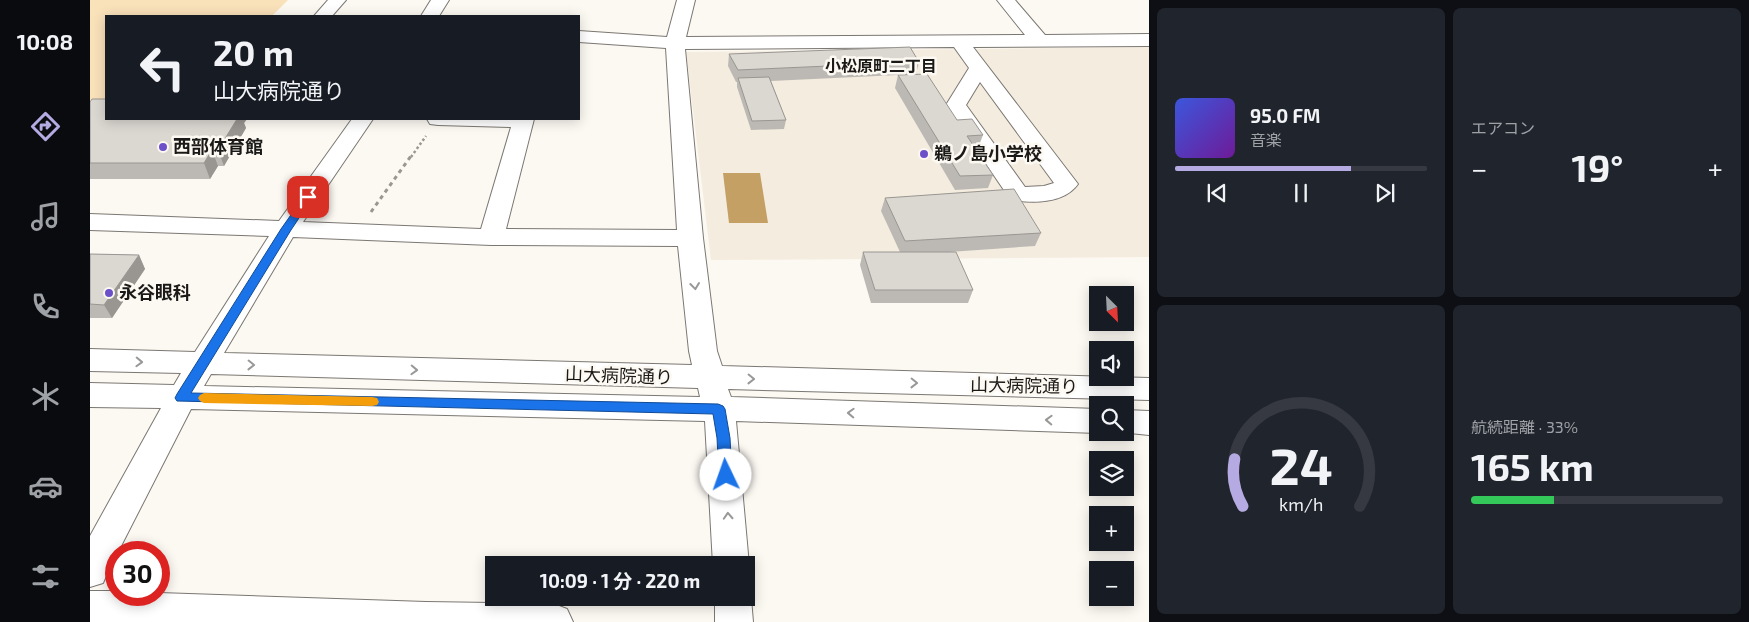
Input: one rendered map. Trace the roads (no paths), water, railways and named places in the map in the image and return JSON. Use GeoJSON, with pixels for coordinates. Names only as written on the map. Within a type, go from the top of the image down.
{"type":"FeatureCollection","features":[{"type":"Feature","properties":{"kind":"street"},"geometry":{"type":"LineString","coordinates":[[323,15],[336,0]]}},
{"type":"Feature","properties":{"kind":"street"},"geometry":{"type":"LineString","coordinates":[[431,15],[440,0]]}},
{"type":"Feature","properties":{"kind":"street"},"geometry":{"type":"LineString","coordinates":[[686,0],[675,43],[690,238],[703,351],[715,394],[723,438],[730,556]]}},
{"type":"Feature","properties":{"kind":"street"},"geometry":{"type":"LineString","coordinates":[[1006,0],[1039,40]]}},
{"type":"Feature","properties":{"kind":"street"},"geometry":{"type":"LineString","coordinates":[[580,36],[675,43],[1149,40]]}},
{"type":"Feature","properties":{"kind":"street"},"geometry":{"type":"LineString","coordinates":[[959,41],[979,67],[1066,184],[1062,190],[1018,194],[956,105],[979,67]]}},
{"type":"Feature","properties":{"kind":"street"},"geometry":{"type":"LineString","coordinates":[[90,572],[182,398],[286,229],[362,120]]}},
{"type":"Feature","properties":{"kind":"street"},"geometry":{"type":"LineString","coordinates":[[438,120],[524,120],[491,237]]}},
{"type":"Feature","properties":{"kind":"street"},"geometry":{"type":"LineString","coordinates":[[90,222],[491,237],[690,238]]}},
{"type":"Feature","properties":{"kind":"street","name":"山大病院通り"},"geometry":{"type":"LineString","coordinates":[[90,360],[203,364],[715,394],[1089,420]]}},
{"type":"Feature","properties":{"kind":"street","name":"山大病院通り"},"geometry":{"type":"LineString","coordinates":[[90,394],[182,398],[1149,389]]}},
{"type":"Feature","properties":{"kind":"street"},"geometry":{"type":"LineString","coordinates":[[1134,422],[1149,423]]}},
{"type":"Feature","properties":{"kind":"street"},"geometry":{"type":"LineString","coordinates":[[733,606],[734,622]]}},
{"type":"Feature","properties":{"kind":"street"},"geometry":{"type":"LineString","coordinates":[[90,608],[426,621],[554,622]]}},
{"type":"Feature","properties":{"kind":"place","name":"西部体育館"},"geometry":{"type":"Point","coordinates":[163,147]}},
{"type":"Feature","properties":{"kind":"place","name":"鵜ノ島小学校"},"geometry":{"type":"Point","coordinates":[924,154]}},
{"type":"Feature","properties":{"kind":"place","name":"永谷眼科"},"geometry":{"type":"Point","coordinates":[109,293]}},
{"type":"Feature","properties":{"kind":"district","name":"小松原町二丁目"},"geometry":{"type":"Point","coordinates":[881,66]}}]}
